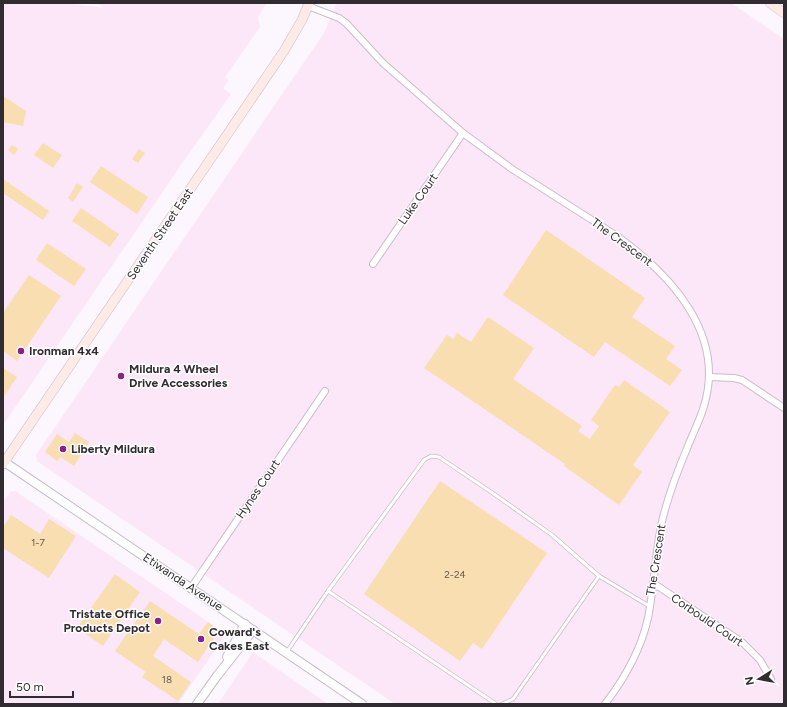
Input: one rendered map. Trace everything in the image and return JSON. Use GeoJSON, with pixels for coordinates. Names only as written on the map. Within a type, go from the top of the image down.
{"type":"FeatureCollection","features":[{"type":"Feature","properties":{"kind":"main road"},"geometry":{"type":"LineString","coordinates":[[770,3],[784,13]]}},
{"type":"Feature","properties":{"kind":"main road","name":"Seventh Street East"},"geometry":{"type":"LineString","coordinates":[[3,462],[284,51],[309,5]]}},
{"type":"Feature","properties":{"kind":"street","name":"The Crescent"},"geometry":{"type":"LineString","coordinates":[[309,5],[339,18],[346,23],[384,63],[463,133],[488,153],[637,250],[657,268],[685,302],[700,329],[705,345],[709,377],[708,390],[704,406],[668,497],[661,525],[648,618],[631,665],[605,704]]}},
{"type":"Feature","properties":{"kind":"street","name":"Luke Court"},"geometry":{"type":"LineString","coordinates":[[372,264],[463,133]]}},
{"type":"Feature","properties":{"kind":"street"},"geometry":{"type":"LineString","coordinates":[[709,377],[734,378],[742,380],[784,408]]}},
{"type":"Feature","properties":{"kind":"street","name":"Hynes Court"},"geometry":{"type":"LineString","coordinates":[[191,588],[325,391]]}},
{"type":"Feature","properties":{"kind":"street","name":"Etiwanda Avenue"},"geometry":{"type":"LineString","coordinates":[[3,462],[362,704]]}},
{"type":"Feature","properties":{"kind":"street","name":"Corbould Court"},"geometry":{"type":"LineString","coordinates":[[653,583],[742,642],[760,660],[771,679]]}},
{"type":"Feature","properties":{"kind":"street"},"geometry":{"type":"LineString","coordinates":[[217,676],[245,624]]}},
{"type":"Feature","properties":{"kind":"street"},"geometry":{"type":"LineString","coordinates":[[199,702],[217,676],[253,630]]}},
{"type":"Feature","properties":{"kind":"lane"},"geometry":{"type":"LineString","coordinates":[[286,652],[328,591],[424,460],[431,456],[439,457],[494,494],[552,535],[599,576],[650,606]]}},
{"type":"Feature","properties":{"kind":"lane"},"geometry":{"type":"LineString","coordinates":[[502,704],[513,699],[599,576]]}},
{"type":"Feature","properties":{"kind":"lane"},"geometry":{"type":"LineString","coordinates":[[328,591],[496,704]]}},
{"type":"Feature","properties":{"kind":"shaded area"},"geometry":{"type":"Polygon","coordinates":[[[3,3],[67,3],[104,8],[97,3],[266,3],[258,18],[260,27],[225,77],[229,80],[223,88],[231,94],[3,425],[3,3]]]}},
{"type":"Feature","properties":{"kind":"shaded area"},"geometry":{"type":"Polygon","coordinates":[[[337,3],[731,3],[784,39],[784,704],[395,704],[37,461],[36,455],[324,33],[337,3]]]}},
{"type":"Feature","properties":{"kind":"shaded area"},"geometry":{"type":"Polygon","coordinates":[[[15,491],[226,634],[178,704],[3,704],[3,503],[10,492],[15,491]]]}},
{"type":"Feature","properties":{"kind":"shaded area"},"geometry":{"type":"Polygon","coordinates":[[[253,652],[328,704],[218,704],[253,652]]]}},
{"type":"Feature","properties":{"kind":"building"},"geometry":{"type":"Polygon","coordinates":[[[3,96],[26,111],[23,126],[3,122],[3,96]]]}},
{"type":"Feature","properties":{"kind":"building"},"geometry":{"type":"Polygon","coordinates":[[[43,143],[62,155],[53,168],[34,155],[43,143]]]}},
{"type":"Feature","properties":{"kind":"building"},"geometry":{"type":"Polygon","coordinates":[[[12,145],[18,149],[14,155],[8,150],[12,145]]]}},
{"type":"Feature","properties":{"kind":"building"},"geometry":{"type":"Polygon","coordinates":[[[139,149],[145,153],[138,163],[132,159],[139,149]]]}},
{"type":"Feature","properties":{"kind":"building"},"geometry":{"type":"Polygon","coordinates":[[[101,166],[148,197],[137,214],[90,182],[101,166]]]}},
{"type":"Feature","properties":{"kind":"building"},"geometry":{"type":"Polygon","coordinates":[[[3,179],[49,211],[43,220],[3,193],[3,179]]]}},
{"type":"Feature","properties":{"kind":"building"},"geometry":{"type":"Polygon","coordinates":[[[77,183],[83,187],[73,202],[68,198],[77,183]]]}},
{"type":"Feature","properties":{"kind":"building"},"geometry":{"type":"Polygon","coordinates":[[[81,208],[119,234],[110,247],[72,221],[81,208]]]}},
{"type":"Feature","properties":{"kind":"building"},"geometry":{"type":"Polygon","coordinates":[[[546,230],[645,298],[632,317],[675,346],[666,359],[682,370],[670,386],[605,342],[594,357],[503,295],[546,230]]]}},
{"type":"Feature","properties":{"kind":"building"},"geometry":{"type":"Polygon","coordinates":[[[47,243],[86,269],[74,286],[36,260],[47,243]]]}},
{"type":"Feature","properties":{"kind":"building"},"geometry":{"type":"Polygon","coordinates":[[[29,275],[61,296],[17,361],[3,351],[3,313],[29,275]]]}},
{"type":"Feature","properties":{"kind":"building"},"geometry":{"type":"Polygon","coordinates":[[[488,317],[534,348],[513,379],[582,426],[578,431],[590,439],[599,426],[591,420],[615,385],[619,387],[624,380],[670,412],[633,465],[642,472],[619,505],[564,466],[565,464],[424,368],[447,335],[453,339],[457,333],[471,342],[488,317]]]}},
{"type":"Feature","properties":{"kind":"building"},"geometry":{"type":"Polygon","coordinates":[[[3,368],[17,377],[3,398],[3,368]]]}},
{"type":"Feature","properties":{"kind":"building"},"geometry":{"type":"Polygon","coordinates":[[[75,433],[89,442],[74,466],[60,457],[57,461],[45,452],[57,434],[69,442],[75,433]]]}},
{"type":"Feature","properties":{"kind":"building"},"geometry":{"type":"Polygon","coordinates":[[[440,481],[547,553],[482,649],[473,643],[460,661],[364,594],[440,481]]]}},
{"type":"Feature","properties":{"kind":"building"},"geometry":{"type":"Polygon","coordinates":[[[11,515],[40,534],[49,519],[76,536],[49,578],[3,548],[3,527],[11,515]]]}},
{"type":"Feature","properties":{"kind":"building"},"geometry":{"type":"Polygon","coordinates":[[[115,574],[140,592],[103,646],[77,628],[115,574]]]}},
{"type":"Feature","properties":{"kind":"building"},"geometry":{"type":"Polygon","coordinates":[[[150,601],[199,634],[208,622],[219,630],[198,662],[164,639],[153,656],[191,682],[178,701],[142,677],[146,672],[115,651],[150,601]]]}},
{"type":"Feature","properties":{"kind":"place","name":"Ironman 4x4"},"geometry":{"type":"Point","coordinates":[21,351]}},
{"type":"Feature","properties":{"kind":"place","name":"Mildura 4 Wheel Drive Accessories"},"geometry":{"type":"Point","coordinates":[121,376]}},
{"type":"Feature","properties":{"kind":"place","name":"Liberty Mildura"},"geometry":{"type":"Point","coordinates":[63,449]}},
{"type":"Feature","properties":{"kind":"place","name":"Tristate Office Products Depot"},"geometry":{"type":"Point","coordinates":[158,621]}},
{"type":"Feature","properties":{"kind":"place","name":"Coward's Cakes East"},"geometry":{"type":"Point","coordinates":[201,639]}}]}
